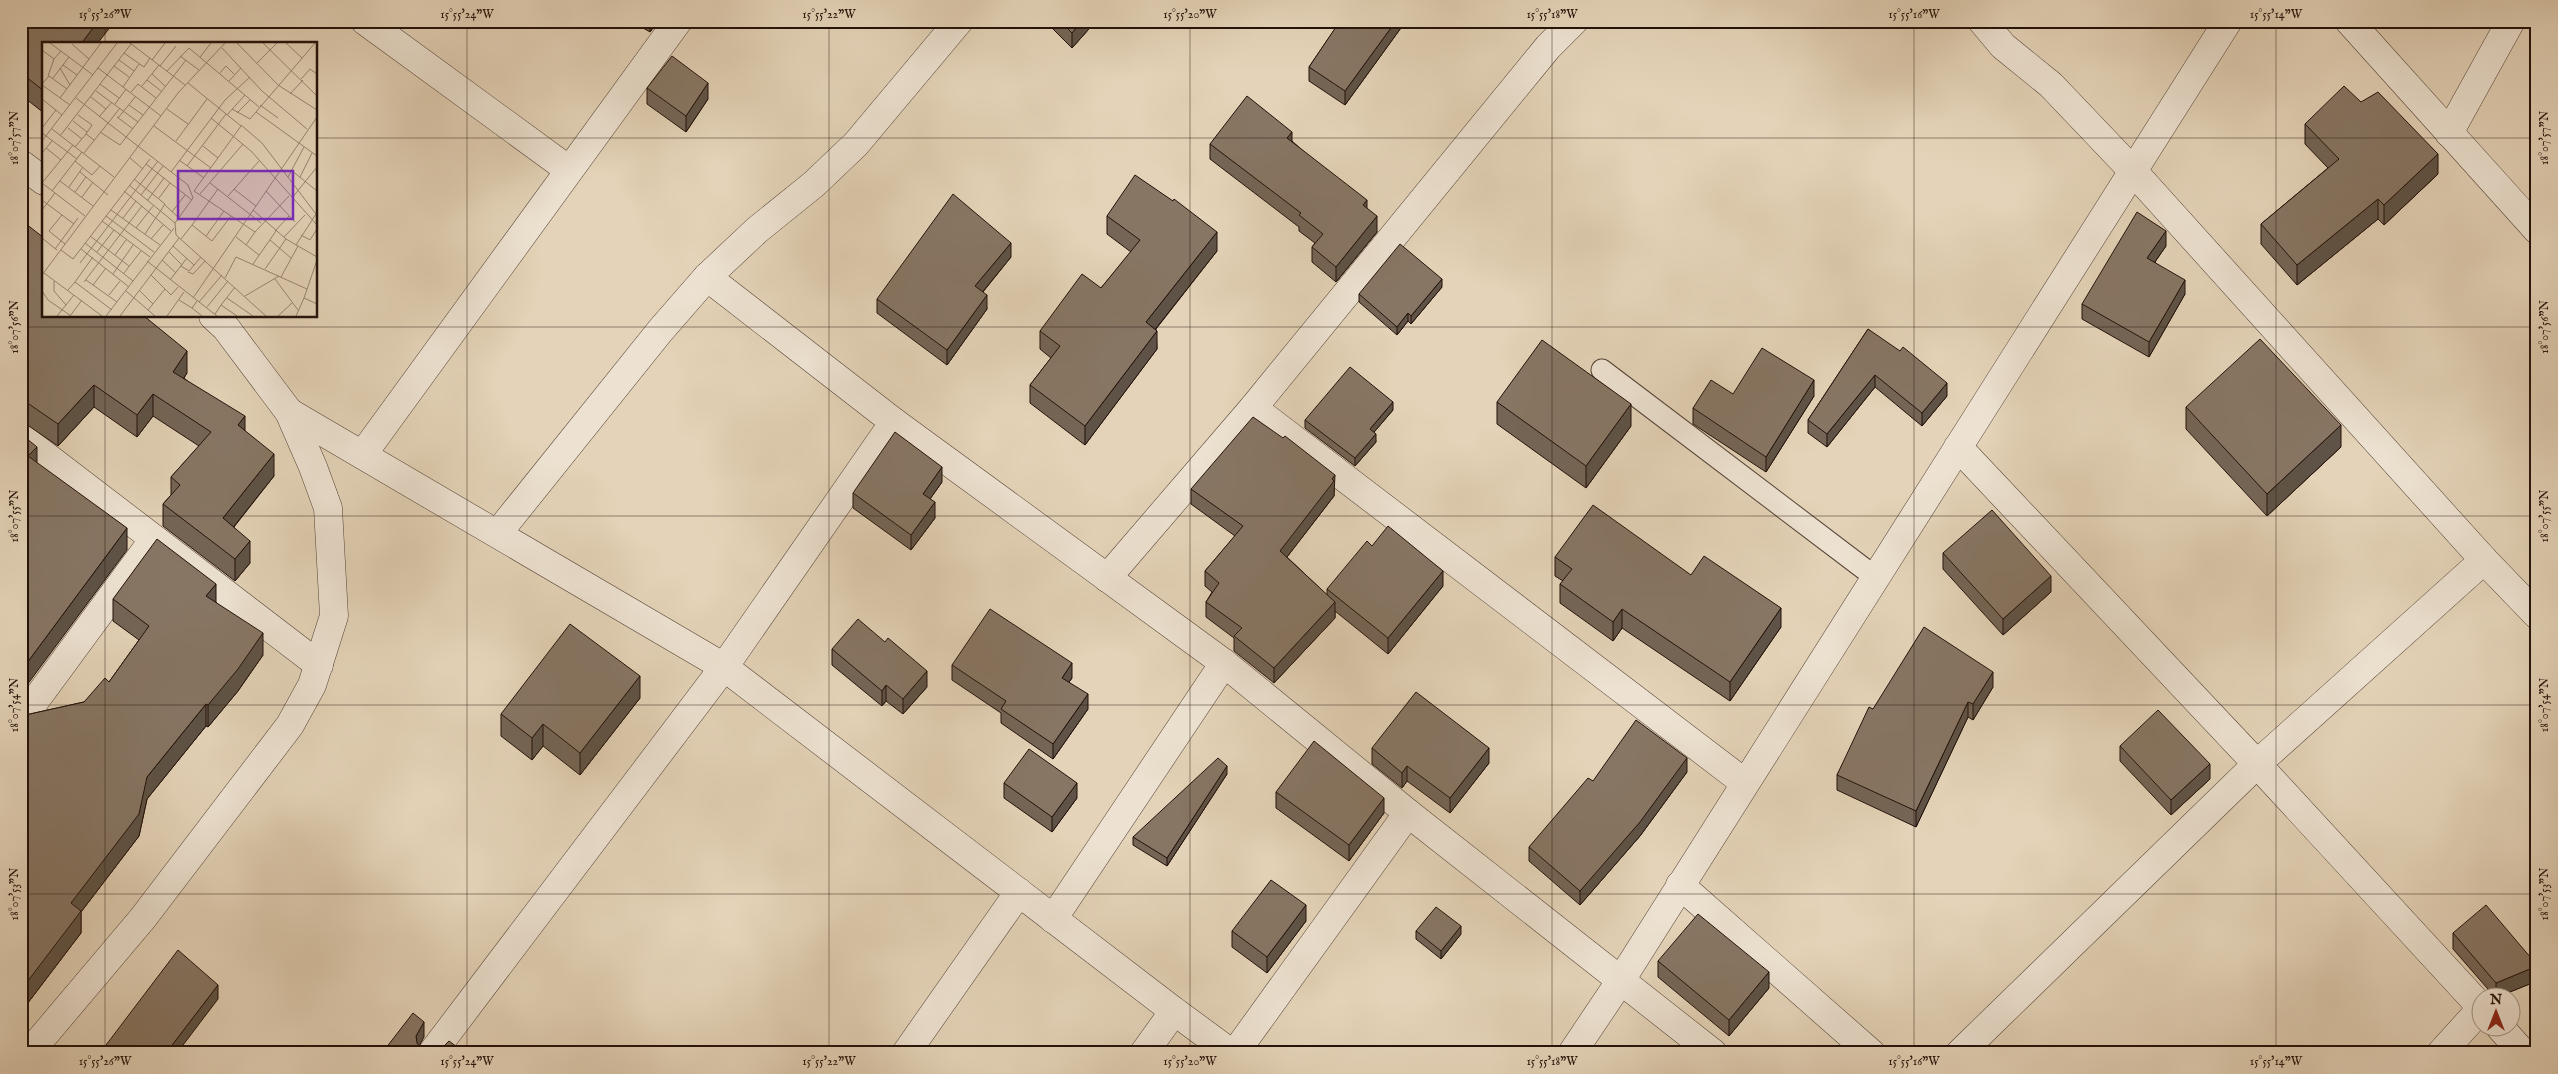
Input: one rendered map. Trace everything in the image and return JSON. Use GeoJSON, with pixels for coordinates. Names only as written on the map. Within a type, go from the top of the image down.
{"type":"FeatureCollection","features":[{"type":"Feature","properties":{"kind":"street"},"geometry":{"type":"LineString","coordinates":[[365,21],[569,170]]}},
{"type":"Feature","properties":{"kind":"street"},"geometry":{"type":"LineString","coordinates":[[364,454],[678,21]]}},
{"type":"Feature","properties":{"kind":"street"},"geometry":{"type":"LineString","coordinates":[[498,533],[660,331],[707,277],[758,230],[814,184],[856,144],[960,21]]}},
{"type":"Feature","properties":{"kind":"street"},"geometry":{"type":"LineString","coordinates":[[1107,578],[1253,408],[1548,47],[1574,21]]}},
{"type":"Feature","properties":{"kind":"street"},"geometry":{"type":"LineString","coordinates":[[1982,21],[2003,46],[2052,85],[2132,170],[2484,560],[2537,614]]}},
{"type":"Feature","properties":{"kind":"street"},"geometry":{"type":"LineString","coordinates":[[1572,1053],[1621,980],[2228,21]]}},
{"type":"Feature","properties":{"kind":"street"},"geometry":{"type":"LineString","coordinates":[[2349,21],[2537,230]]}},
{"type":"Feature","properties":{"kind":"street"},"geometry":{"type":"LineString","coordinates":[[2449,134],[2511,21]]}},
{"type":"Feature","properties":{"kind":"street"},"geometry":{"type":"LineString","coordinates":[[21,164],[42,180]]}},
{"type":"Feature","properties":{"kind":"street"},"geometry":{"type":"LineString","coordinates":[[707,277],[894,422],[1224,663],[1408,812],[1713,1053]]}},
{"type":"Feature","properties":{"kind":"street"},"geometry":{"type":"LineString","coordinates":[[29,1053],[143,918],[290,725],[312,685],[334,616],[328,508],[313,466],[289,412],[226,328],[215,318]]}},
{"type":"Feature","properties":{"kind":"street"},"geometry":{"type":"LineString","coordinates":[[1253,408],[1745,783]]}},
{"type":"Feature","properties":{"kind":"street"},"geometry":{"type":"LineString","coordinates":[[289,412],[364,454],[724,667],[1174,1011],[1233,1053],[1408,812]]}},
{"type":"Feature","properties":{"kind":"street"},"geometry":{"type":"LineString","coordinates":[[432,1053],[724,667],[894,422]]}},
{"type":"Feature","properties":{"kind":"street"},"geometry":{"type":"LineString","coordinates":[[21,436],[318,665]]}},
{"type":"Feature","properties":{"kind":"street"},"geometry":{"type":"LineString","coordinates":[[1958,447],[2257,764],[2470,997]]}},
{"type":"Feature","properties":{"kind":"street"},"geometry":{"type":"LineString","coordinates":[[21,720],[154,539]]}},
{"type":"Feature","properties":{"kind":"street"},"geometry":{"type":"LineString","coordinates":[[1960,1053],[2257,764],[2484,560]]}},
{"type":"Feature","properties":{"kind":"street"},"geometry":{"type":"LineString","coordinates":[[1053,919],[1224,663]]}},
{"type":"Feature","properties":{"kind":"street"},"geometry":{"type":"LineString","coordinates":[[1680,885],[1871,1053]]}},
{"type":"Feature","properties":{"kind":"street"},"geometry":{"type":"LineString","coordinates":[[906,1053],[1019,892]]}},
{"type":"Feature","properties":{"kind":"street"},"geometry":{"type":"LineString","coordinates":[[1144,1053],[1174,1011]]}},
{"type":"Feature","properties":{"kind":"street"},"geometry":{"type":"LineString","coordinates":[[2441,1053],[2470,1020]]}},
{"type":"Feature","properties":{"kind":"street"},"geometry":{"type":"LineString","coordinates":[[2508,1036],[2523,1053]]}},
{"type":"Feature","properties":{"kind":"lane"},"geometry":{"type":"LineString","coordinates":[[1602,370],[1875,577]]}},
{"type":"Feature","properties":{"kind":"building"},"geometry":{"type":"Polygon","coordinates":[[[21,21],[98,21],[82,42],[42,42],[42,89],[21,73],[21,21]]]}},
{"type":"Feature","properties":{"kind":"building"},"geometry":{"type":"Polygon","coordinates":[[[1060,21],[1082,21],[1072,33],[1060,21]]]}},
{"type":"Feature","properties":{"kind":"building"},"geometry":{"type":"Polygon","coordinates":[[[1340,21],[1396,21],[1345,91],[1309,67],[1340,21]]]}},
{"type":"Feature","properties":{"kind":"building"},"geometry":{"type":"Polygon","coordinates":[[[672,56],[708,83],[686,116],[647,88],[672,56]]]}},
{"type":"Feature","properties":{"kind":"building"},"geometry":{"type":"Polygon","coordinates":[[[2344,86],[2361,102],[2378,92],[2438,154],[2384,205],[2378,199],[2297,265],[2261,224],[2339,159],[2305,124],[2344,86]]]}},
{"type":"Feature","properties":{"kind":"building"},"geometry":{"type":"Polygon","coordinates":[[[1247,96],[1292,132],[1287,138],[1367,200],[1363,205],[1377,216],[1336,267],[1312,247],[1323,234],[1299,215],[1301,213],[1210,144],[1247,96]]]}},
{"type":"Feature","properties":{"kind":"building"},"geometry":{"type":"Polygon","coordinates":[[[1135,175],[1173,201],[1174,199],[1217,232],[1146,322],[1157,331],[1085,426],[1030,385],[1060,346],[1040,331],[1082,274],[1101,288],[1140,240],[1107,216],[1135,175]]]}},
{"type":"Feature","properties":{"kind":"building"},"geometry":{"type":"Polygon","coordinates":[[[953,194],[1011,243],[975,286],[987,295],[947,350],[877,299],[953,194]]]}},
{"type":"Feature","properties":{"kind":"building"},"geometry":{"type":"Polygon","coordinates":[[[2137,212],[2166,231],[2147,258],[2185,280],[2149,342],[2082,304],[2137,212]]]}},
{"type":"Feature","properties":{"kind":"building"},"geometry":{"type":"Polygon","coordinates":[[[21,220],[42,236],[42,318],[146,318],[187,351],[173,372],[245,416],[238,425],[274,454],[223,518],[250,541],[235,559],[163,504],[180,485],[171,477],[211,432],[153,394],[137,415],[94,385],[58,424],[21,400],[21,220]]]}},
{"type":"Feature","properties":{"kind":"building"},"geometry":{"type":"Polygon","coordinates":[[[1400,244],[1442,279],[1411,316],[1408,313],[1397,327],[1359,294],[1400,244]]]}},
{"type":"Feature","properties":{"kind":"building"},"geometry":{"type":"Polygon","coordinates":[[[1868,329],[1900,351],[1903,347],[1947,383],[1922,413],[1875,375],[1827,434],[1808,420],[1868,329]]]}},
{"type":"Feature","properties":{"kind":"building"},"geometry":{"type":"Polygon","coordinates":[[[2260,339],[2341,425],[2267,494],[2186,407],[2260,339]]]}},
{"type":"Feature","properties":{"kind":"building"},"geometry":{"type":"Polygon","coordinates":[[[1542,340],[1631,404],[1586,466],[1497,402],[1542,340]]]}},
{"type":"Feature","properties":{"kind":"building"},"geometry":{"type":"Polygon","coordinates":[[[1762,348],[1814,380],[1766,457],[1693,408],[1711,380],[1733,394],[1762,348]]]}},
{"type":"Feature","properties":{"kind":"building"},"geometry":{"type":"Polygon","coordinates":[[[1350,367],[1393,402],[1370,429],[1376,434],[1355,458],[1305,420],[1350,367]]]}},
{"type":"Feature","properties":{"kind":"building"},"geometry":{"type":"Polygon","coordinates":[[[1253,417],[1283,438],[1285,436],[1335,475],[1332,479],[1334,481],[1280,551],[1335,602],[1274,668],[1234,636],[1242,628],[1206,602],[1219,583],[1205,571],[1243,526],[1191,489],[1253,417]]]}},
{"type":"Feature","properties":{"kind":"building"},"geometry":{"type":"Polygon","coordinates":[[[895,432],[942,467],[923,494],[935,502],[911,535],[853,493],[895,432]]]}},
{"type":"Feature","properties":{"kind":"building"},"geometry":{"type":"Polygon","coordinates":[[[21,434],[37,447],[28,456],[127,528],[21,671],[21,434]]]}},
{"type":"Feature","properties":{"kind":"building"},"geometry":{"type":"Polygon","coordinates":[[[1593,505],[1691,575],[1704,556],[1781,608],[1730,682],[1622,609],[1613,622],[1560,584],[1572,569],[1555,557],[1593,505]]]}},
{"type":"Feature","properties":{"kind":"building"},"geometry":{"type":"Polygon","coordinates":[[[1992,510],[2051,576],[2003,619],[1943,553],[1992,510]]]}},
{"type":"Feature","properties":{"kind":"building"},"geometry":{"type":"Polygon","coordinates":[[[1388,526],[1443,571],[1388,638],[1327,589],[1367,541],[1372,546],[1388,526]]]}},
{"type":"Feature","properties":{"kind":"building"},"geometry":{"type":"Polygon","coordinates":[[[157,539],[216,584],[206,596],[263,633],[238,669],[208,705],[206,704],[147,777],[139,814],[71,903],[81,911],[21,990],[21,716],[84,702],[105,678],[109,682],[149,626],[113,599],[157,539]]]}},
{"type":"Feature","properties":{"kind":"building"},"geometry":{"type":"Polygon","coordinates":[[[990,609],[1072,663],[1062,678],[1088,694],[1053,744],[1001,709],[1006,701],[952,665],[990,609]]]}},
{"type":"Feature","properties":{"kind":"building"},"geometry":{"type":"Polygon","coordinates":[[[858,619],[885,642],[888,638],[927,671],[903,699],[886,685],[882,691],[832,649],[858,619]]]}},
{"type":"Feature","properties":{"kind":"building"},"geometry":{"type":"Polygon","coordinates":[[[570,624],[640,676],[580,753],[543,724],[532,738],[501,714],[570,624]]]}},
{"type":"Feature","properties":{"kind":"building"},"geometry":{"type":"Polygon","coordinates":[[[1924,627],[1993,672],[1973,704],[1968,702],[1916,811],[1837,775],[1869,707],[1873,709],[1924,627]]]}},
{"type":"Feature","properties":{"kind":"building"},"geometry":{"type":"Polygon","coordinates":[[[1416,692],[1489,748],[1450,798],[1407,766],[1402,773],[1372,748],[1416,692]]]}},
{"type":"Feature","properties":{"kind":"building"},"geometry":{"type":"Polygon","coordinates":[[[2158,710],[2210,764],[2171,800],[2120,746],[2158,710]]]}},
{"type":"Feature","properties":{"kind":"building"},"geometry":{"type":"Polygon","coordinates":[[[1636,720],[1687,758],[1640,822],[1580,891],[1529,847],[1588,778],[1593,781],[1636,720]]]}},
{"type":"Feature","properties":{"kind":"building"},"geometry":{"type":"Polygon","coordinates":[[[1314,741],[1384,798],[1349,845],[1276,792],[1314,741]]]}},
{"type":"Feature","properties":{"kind":"building"},"geometry":{"type":"Polygon","coordinates":[[[1029,749],[1077,783],[1052,817],[1004,783],[1029,749]]]}},
{"type":"Feature","properties":{"kind":"building"},"geometry":{"type":"Polygon","coordinates":[[[1218,758],[1227,766],[1167,858],[1133,837],[1218,758]]]}},
{"type":"Feature","properties":{"kind":"building"},"geometry":{"type":"Polygon","coordinates":[[[1271,880],[1306,905],[1267,957],[1232,931],[1271,880]]]}},
{"type":"Feature","properties":{"kind":"building"},"geometry":{"type":"Polygon","coordinates":[[[2486,905],[2537,966],[2496,983],[2453,933],[2486,905]]]}},
{"type":"Feature","properties":{"kind":"building"},"geometry":{"type":"Polygon","coordinates":[[[1436,907],[1461,926],[1441,951],[1416,931],[1436,907]]]}},
{"type":"Feature","properties":{"kind":"building"},"geometry":{"type":"Polygon","coordinates":[[[1698,914],[1769,972],[1729,1020],[1658,961],[1698,914]]]}},
{"type":"Feature","properties":{"kind":"building"},"geometry":{"type":"Polygon","coordinates":[[[178,950],[218,985],[166,1053],[100,1053],[178,950]]]}},
{"type":"Feature","properties":{"kind":"building"},"geometry":{"type":"Polygon","coordinates":[[[413,1013],[424,1022],[416,1036],[417,1043],[422,1050],[429,1053],[382,1053],[413,1013]]]}},
{"type":"Feature","properties":{"kind":"building"},"geometry":{"type":"Polygon","coordinates":[[[449,1041],[465,1053],[431,1053],[438,1052],[449,1041]]]}}]}
